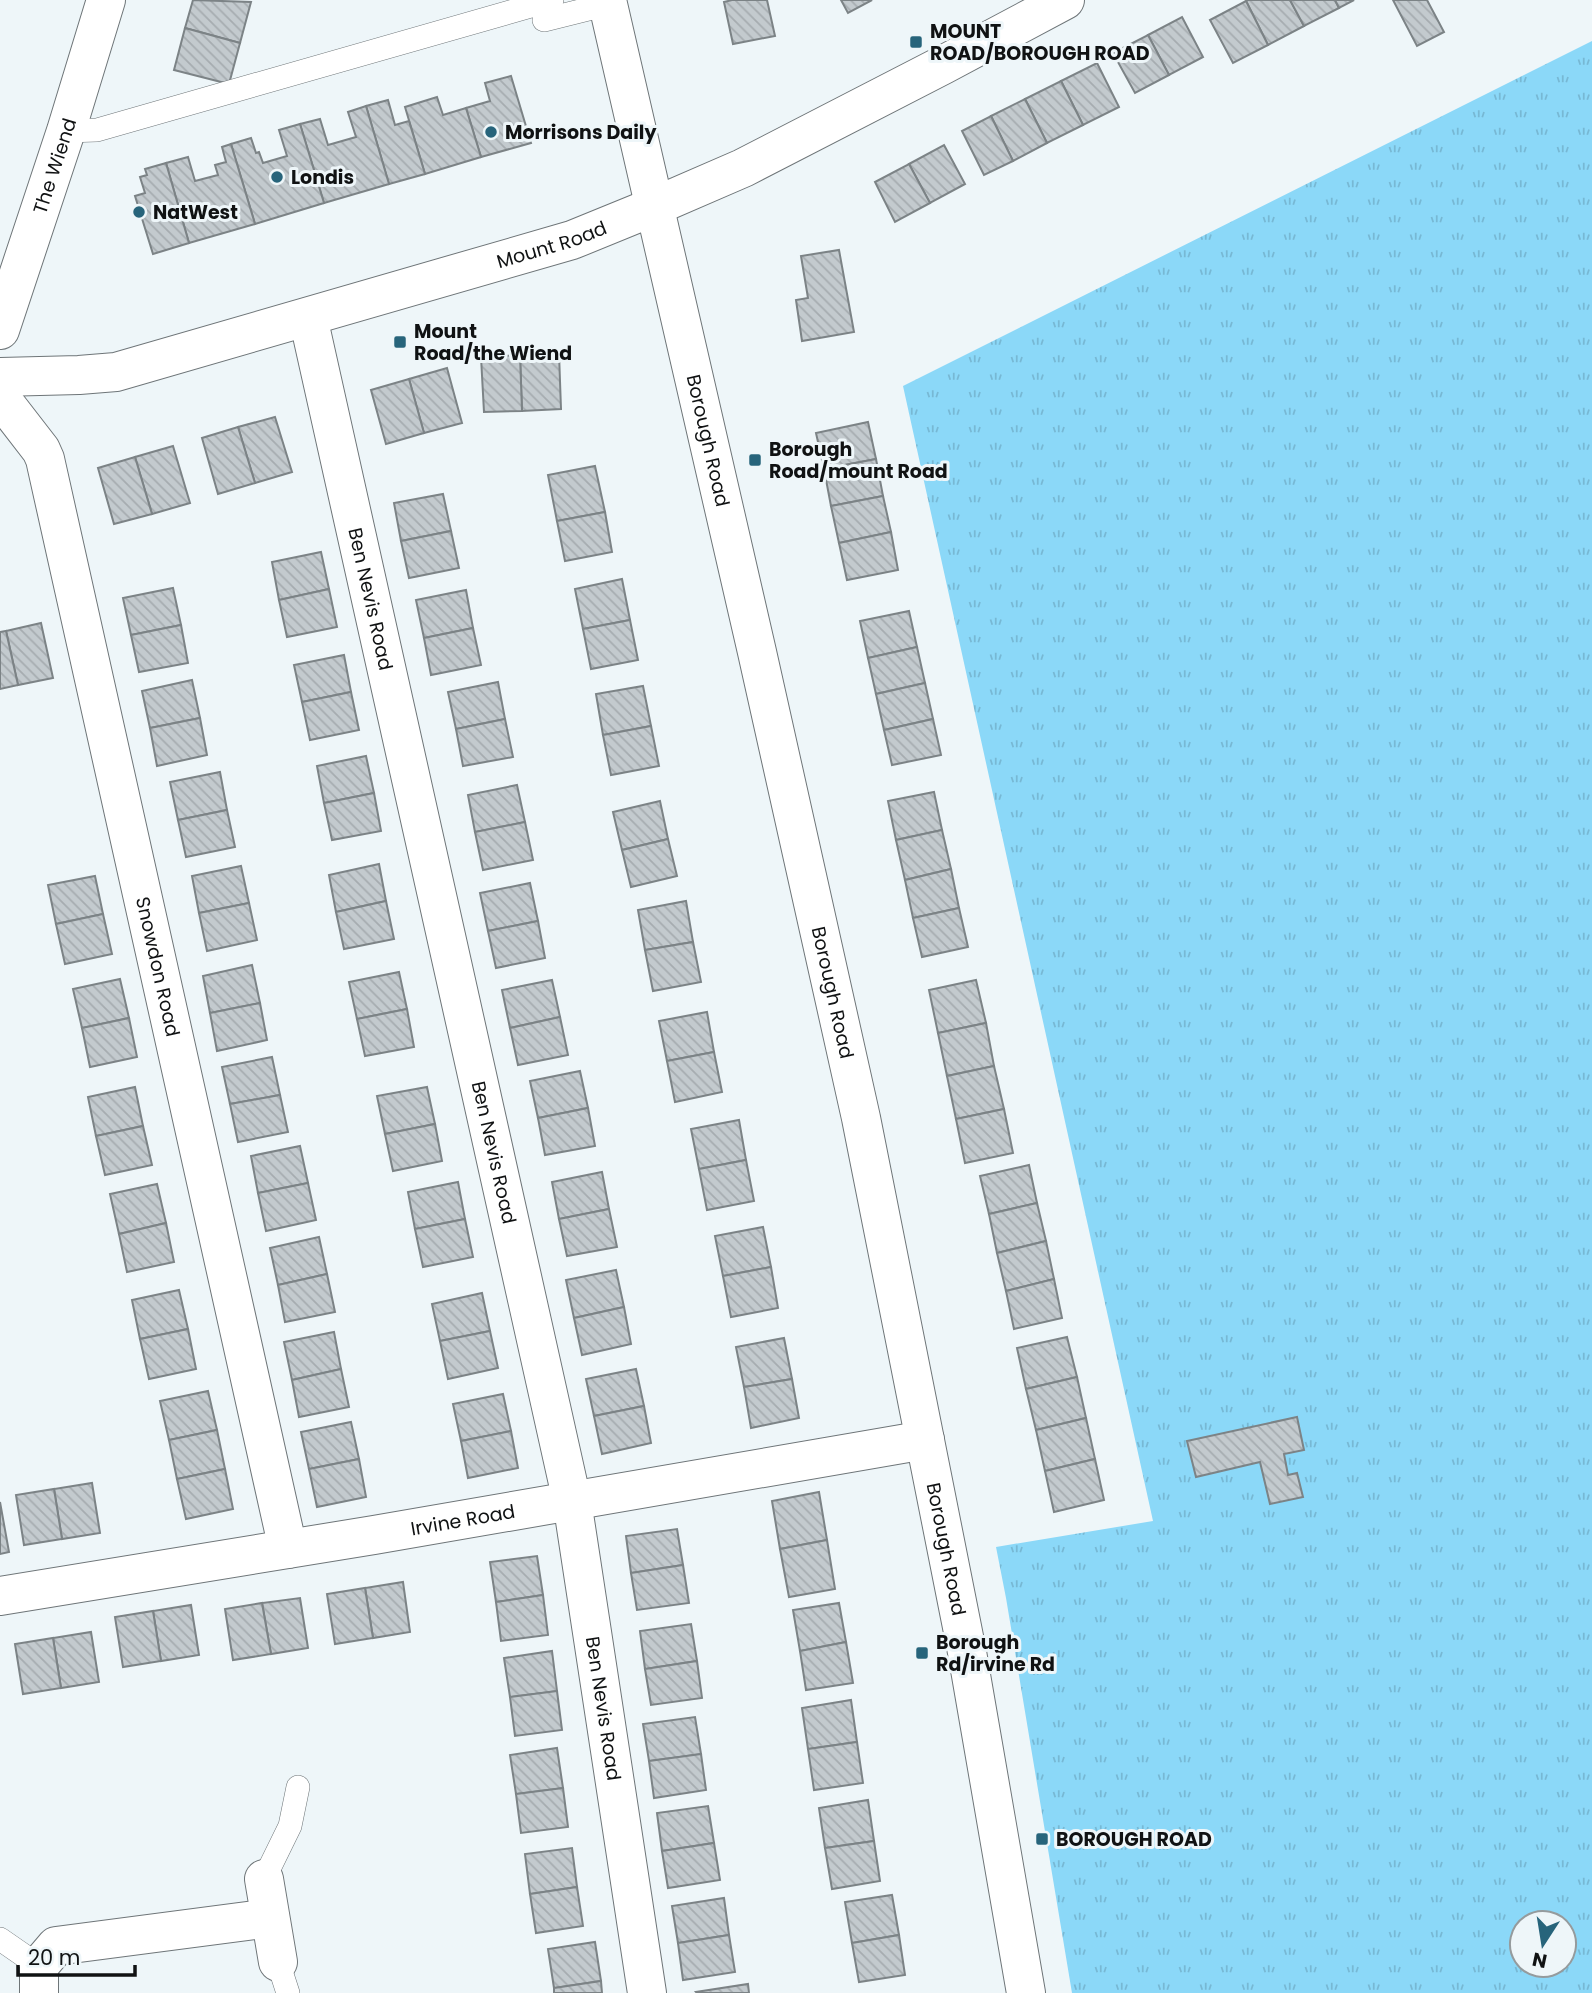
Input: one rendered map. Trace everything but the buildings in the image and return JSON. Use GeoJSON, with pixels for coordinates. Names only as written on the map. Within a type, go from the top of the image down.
{"type":"FeatureCollection","features":[{"type":"Feature","properties":{"kind":"street","name":"The Wiend"},"geometry":{"type":"LineString","coordinates":[[0,330],[106,0]]}},
{"type":"Feature","properties":{"kind":"street","name":"Mount Road"},"geometry":{"type":"LineString","coordinates":[[0,377],[116,372],[572,240],[743,168],[1065,0]]}},
{"type":"Feature","properties":{"kind":"street","name":"Borough Road"},"geometry":{"type":"LineString","coordinates":[[608,2],[849,1065],[967,1652],[1026,1993]]}},
{"type":"Feature","properties":{"kind":"street","name":"Ben Nevis Road"},"geometry":{"type":"LineString","coordinates":[[308,317],[572,1501],[647,1993]]}},
{"type":"Feature","properties":{"kind":"street","name":"Snowdon Road"},"geometry":{"type":"LineString","coordinates":[[0,397],[45,459],[288,1549]]}},
{"type":"Feature","properties":{"kind":"street","name":"Irvine Road"},"geometry":{"type":"LineString","coordinates":[[0,1596],[925,1440]]}},
{"type":"Feature","properties":{"kind":"street"},"geometry":{"type":"LineString","coordinates":[[264,1880],[283,1978]]}},
{"type":"Feature","properties":{"kind":"street"},"geometry":{"type":"LineString","coordinates":[[38,1980],[57,1946],[270,1918]]}},
{"type":"Feature","properties":{"kind":"lane"},"geometry":{"type":"LineString","coordinates":[[66,131],[97,130],[548,10],[608,2]]}},
{"type":"Feature","properties":{"kind":"lane"},"geometry":{"type":"LineString","coordinates":[[264,1880],[290,1826],[298,1787]]}},
{"type":"Feature","properties":{"kind":"lane"},"geometry":{"type":"LineString","coordinates":[[0,1939],[38,1980]]}},
{"type":"Feature","properties":{"kind":"green space"},"geometry":{"type":"Polygon","coordinates":[[[1592,41],[1592,1993],[1072,1993],[996,1547],[1153,1521],[903,386],[1592,41]]]}},
{"type":"Feature","properties":{"kind":"place","name":"MOUNT ROAD/BOROUGH ROAD"},"geometry":{"type":"Point","coordinates":[916,42]}},
{"type":"Feature","properties":{"kind":"place","name":"Morrisons Daily"},"geometry":{"type":"Point","coordinates":[491,132]}},
{"type":"Feature","properties":{"kind":"place","name":"Londis"},"geometry":{"type":"Point","coordinates":[277,177]}},
{"type":"Feature","properties":{"kind":"place","name":"NatWest"},"geometry":{"type":"Point","coordinates":[139,212]}},
{"type":"Feature","properties":{"kind":"place","name":"Mount Road/the Wiend"},"geometry":{"type":"Point","coordinates":[400,342]}},
{"type":"Feature","properties":{"kind":"place","name":"Borough Road/mount Road"},"geometry":{"type":"Point","coordinates":[755,460]}},
{"type":"Feature","properties":{"kind":"place","name":"Borough Rd/irvine Rd"},"geometry":{"type":"Point","coordinates":[922,1653]}},
{"type":"Feature","properties":{"kind":"place","name":"BOROUGH ROAD"},"geometry":{"type":"Point","coordinates":[1042,1839]}}]}
